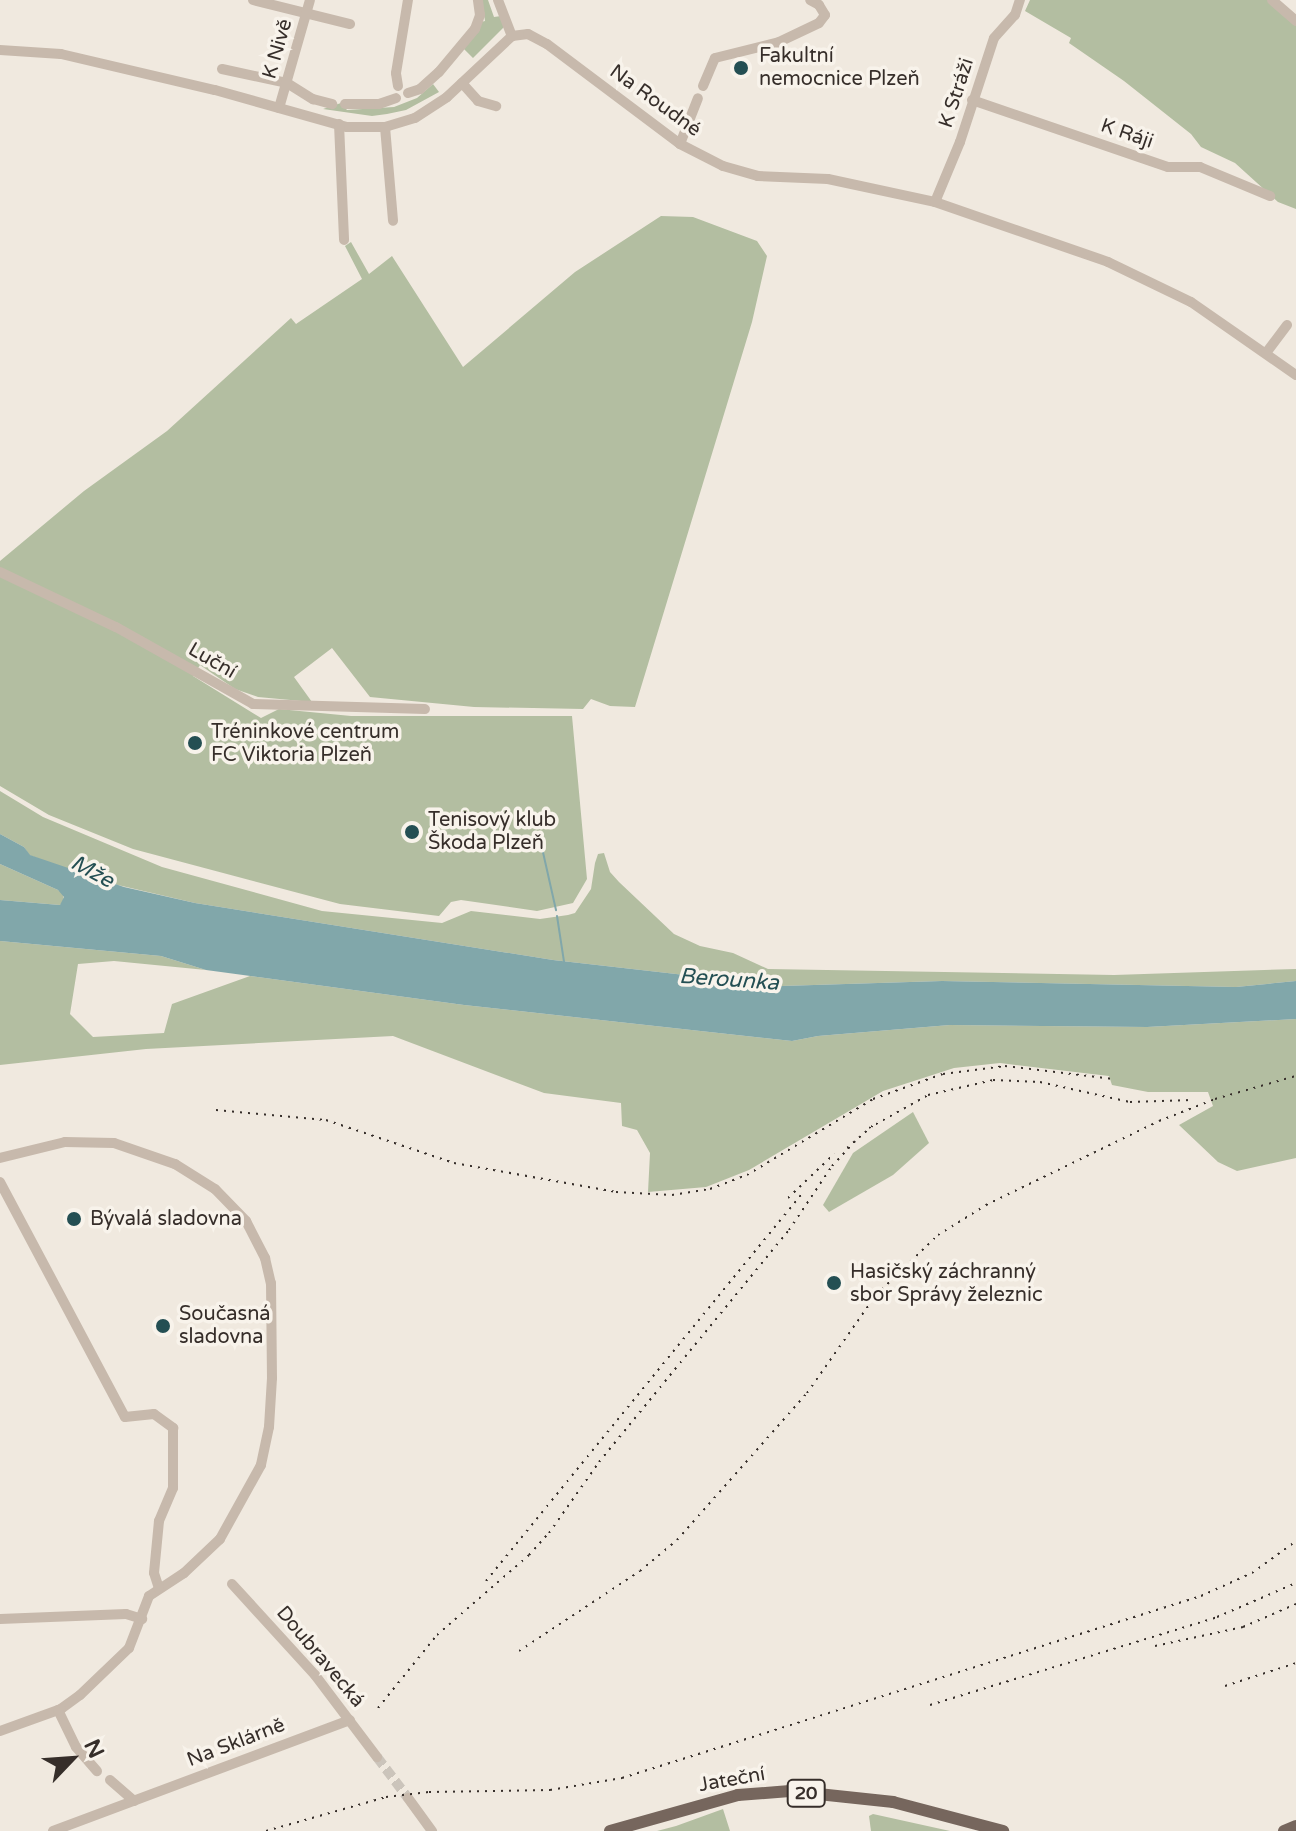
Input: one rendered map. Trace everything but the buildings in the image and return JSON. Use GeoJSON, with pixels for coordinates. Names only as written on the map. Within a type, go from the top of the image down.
{"type":"FeatureCollection","features":[{"type":"Feature","properties":{"kind":"main road","name":"Jateční"},"geometry":{"type":"LineString","coordinates":[[610,1831],[738,1795],[790,1791],[893,1802],[1003,1831]]}},
{"type":"Feature","properties":{"kind":"main road"},"geometry":{"type":"LineString","coordinates":[[1284,1831],[1296,1826]]}},
{"type":"Feature","properties":{"kind":"street"},"geometry":{"type":"LineString","coordinates":[[253,0],[350,24]]}},
{"type":"Feature","properties":{"kind":"street","name":"K Nivě"},"geometry":{"type":"LineString","coordinates":[[279,108],[310,0]]}},
{"type":"Feature","properties":{"kind":"street"},"geometry":{"type":"LineString","coordinates":[[396,98],[396,73],[408,0]]}},
{"type":"Feature","properties":{"kind":"street"},"geometry":{"type":"LineString","coordinates":[[345,104],[379,104],[396,98],[405,99],[408,93],[420,89],[439,72],[475,29],[480,15],[478,0]]}},
{"type":"Feature","properties":{"kind":"street"},"geometry":{"type":"LineString","coordinates":[[0,50],[61,54],[339,124],[385,127],[415,118],[462,83],[512,36],[498,0]]}},
{"type":"Feature","properties":{"kind":"street"},"geometry":{"type":"LineString","coordinates":[[703,86],[715,58],[779,42],[819,23],[825,15],[819,5],[810,0]]}},
{"type":"Feature","properties":{"kind":"street","name":"K Stráži"},"geometry":{"type":"LineString","coordinates":[[935,202],[960,142],[994,38],[1015,15],[1020,0]]}},
{"type":"Feature","properties":{"kind":"street"},"geometry":{"type":"LineString","coordinates":[[1272,0],[1296,21]]}},
{"type":"Feature","properties":{"kind":"street","name":"Na Roudné"},"geometry":{"type":"LineString","coordinates":[[512,36],[528,34],[547,44],[680,144],[723,166],[758,176],[828,179],[935,202],[1108,262],[1191,302],[1296,375]]}},
{"type":"Feature","properties":{"kind":"street"},"geometry":{"type":"LineString","coordinates":[[222,69],[287,83],[313,99],[332,104]]}},
{"type":"Feature","properties":{"kind":"street"},"geometry":{"type":"LineString","coordinates":[[462,83],[478,101],[496,106]]}},
{"type":"Feature","properties":{"kind":"street"},"geometry":{"type":"LineString","coordinates":[[398,86],[406,87],[408,93]]}},
{"type":"Feature","properties":{"kind":"street"},"geometry":{"type":"LineString","coordinates":[[680,144],[698,98]]}},
{"type":"Feature","properties":{"kind":"street","name":"K Ráji"},"geometry":{"type":"LineString","coordinates":[[972,100],[1168,167],[1200,167],[1270,196]]}},
{"type":"Feature","properties":{"kind":"street"},"geometry":{"type":"LineString","coordinates":[[339,124],[344,240]]}},
{"type":"Feature","properties":{"kind":"street"},"geometry":{"type":"LineString","coordinates":[[385,127],[393,221]]}},
{"type":"Feature","properties":{"kind":"street"},"geometry":{"type":"LineString","coordinates":[[1266,353],[1287,325]]}},
{"type":"Feature","properties":{"kind":"street","name":"Luční"},"geometry":{"type":"LineString","coordinates":[[0,572],[116,627],[253,704],[425,709]]}},
{"type":"Feature","properties":{"kind":"street"},"geometry":{"type":"LineString","coordinates":[[0,1158],[49,1144],[114,1143],[175,1164],[215,1189],[246,1221],[265,1258],[271,1283],[272,1378],[269,1427],[261,1465],[220,1539],[184,1573],[149,1596],[129,1648],[80,1695],[58,1710],[0,1731]]}},
{"type":"Feature","properties":{"kind":"street"},"geometry":{"type":"LineString","coordinates":[[0,1182],[125,1417],[154,1414],[173,1428],[173,1488],[159,1521],[154,1573],[159,1588]]}},
{"type":"Feature","properties":{"kind":"street","name":"Doubravecká"},"geometry":{"type":"LineString","coordinates":[[232,1584],[315,1675],[377,1757]]}},
{"type":"Feature","properties":{"kind":"street"},"geometry":{"type":"LineString","coordinates":[[0,1619],[126,1614],[142,1619]]}},
{"type":"Feature","properties":{"kind":"street"},"geometry":{"type":"LineString","coordinates":[[58,1710],[76,1747],[97,1771]]}},
{"type":"Feature","properties":{"kind":"street","name":"Na Sklárně"},"geometry":{"type":"LineString","coordinates":[[53,1831],[350,1720]]}},
{"type":"Feature","properties":{"kind":"street"},"geometry":{"type":"LineString","coordinates":[[114,1783],[134,1801]]}},
{"type":"Feature","properties":{"kind":"street"},"geometry":{"type":"LineString","coordinates":[[408,1798],[432,1831]]}},
{"type":"Feature","properties":{"kind":"green space"},"geometry":{"type":"Polygon","coordinates":[[[482,0],[488,0],[494,17],[501,16],[505,26],[473,58],[463,48],[481,22],[485,21],[482,0]]]}},
{"type":"Feature","properties":{"kind":"green space"},"geometry":{"type":"Polygon","coordinates":[[[1030,0],[1268,0],[1296,24],[1296,209],[1278,202],[1235,163],[1201,147],[1191,134],[1124,81],[1069,43],[1071,38],[1025,11],[1030,0]]]}},
{"type":"Feature","properties":{"kind":"green space"},"geometry":{"type":"Polygon","coordinates":[[[433,84],[439,92],[406,110],[372,116],[323,109],[341,103],[347,110],[394,107],[417,98],[433,84]]]}},
{"type":"Feature","properties":{"kind":"green space"},"geometry":{"type":"Polygon","coordinates":[[[661,216],[693,217],[757,241],[767,256],[752,322],[635,707],[610,706],[591,699],[583,709],[474,707],[370,697],[332,648],[294,677],[312,702],[258,697],[235,689],[200,665],[193,676],[261,718],[279,709],[351,716],[572,716],[587,879],[573,903],[537,911],[461,900],[451,902],[439,916],[340,904],[133,849],[49,815],[0,786],[0,561],[84,491],[167,431],[291,318],[296,324],[362,279],[345,246],[351,242],[369,274],[392,256],[463,367],[575,272],[661,216]]]}},
{"type":"Feature","properties":{"kind":"green space"},"geometry":{"type":"Polygon","coordinates":[[[0,791],[43,817],[162,867],[322,911],[442,923],[471,911],[540,919],[568,915],[575,913],[591,889],[598,854],[604,853],[610,872],[674,934],[700,946],[733,953],[768,969],[1114,975],[1296,969],[1296,981],[1236,987],[942,981],[782,986],[553,960],[195,903],[92,879],[29,855],[24,847],[0,834],[0,791]]]}},
{"type":"Feature","properties":{"kind":"green space"},"geometry":{"type":"Polygon","coordinates":[[[0,864],[58,890],[63,893],[64,902],[60,905],[0,900],[0,864]]]}},
{"type":"Feature","properties":{"kind":"green space"},"geometry":{"type":"Polygon","coordinates":[[[0,941],[161,956],[206,970],[114,961],[78,964],[70,1014],[93,1037],[164,1033],[172,1004],[250,976],[464,1005],[792,1041],[950,1025],[1147,1027],[1296,1019],[1296,1158],[1237,1171],[1218,1162],[1179,1125],[1213,1106],[1208,1092],[1148,1092],[1112,1085],[1109,1076],[1000,1063],[954,1068],[883,1091],[749,1170],[706,1187],[648,1192],[650,1153],[637,1130],[622,1126],[621,1103],[544,1093],[393,1036],[146,1049],[0,1065],[0,941]]]}},
{"type":"Feature","properties":{"kind":"green space"},"geometry":{"type":"Polygon","coordinates":[[[913,1112],[929,1143],[893,1175],[829,1212],[823,1205],[853,1153],[913,1112]]]}},
{"type":"Feature","properties":{"kind":"green space"},"geometry":{"type":"Polygon","coordinates":[[[723,1809],[730,1831],[657,1831],[676,1826],[723,1809]]]}},
{"type":"Feature","properties":{"kind":"green space"},"geometry":{"type":"Polygon","coordinates":[[[873,1814],[950,1831],[871,1831],[869,1816],[873,1814]]]}},
{"type":"Feature","properties":{"kind":"water","name":"Berounka"},"geometry":{"type":"Polygon","coordinates":[[[0,834],[24,847],[30,855],[124,887],[195,903],[553,960],[782,986],[942,981],[1236,987],[1296,981],[1296,1019],[1147,1027],[950,1025],[792,1041],[464,1005],[206,970],[161,956],[0,941],[0,900],[60,905],[64,897],[58,890],[0,864],[0,834]]]}},
{"type":"Feature","properties":{"kind":"waterway"},"geometry":{"type":"LineString","coordinates":[[540,839],[556,910]]}},
{"type":"Feature","properties":{"kind":"waterway"},"geometry":{"type":"LineString","coordinates":[[557,916],[564,962]]}},
{"type":"Feature","properties":{"kind":"tunnel"},"geometry":{"type":"LineString","coordinates":[[377,1757],[408,1798]]}},
{"type":"Feature","properties":{"kind":"railway"},"geometry":{"type":"LineString","coordinates":[[216,1110],[326,1120],[454,1163],[616,1192],[672,1195],[710,1189],[747,1175],[873,1099],[943,1074],[1005,1066],[1113,1079]]}},
{"type":"Feature","properties":{"kind":"railway"},"geometry":{"type":"LineString","coordinates":[[519,1651],[640,1571],[677,1540],[807,1393],[876,1295],[938,1235],[986,1205],[1159,1121],[1215,1099],[1296,1076]]}},
{"type":"Feature","properties":{"kind":"railway"},"geometry":{"type":"LineString","coordinates":[[869,1128],[928,1095],[993,1080],[1040,1082],[1130,1102],[1192,1100]]}},
{"type":"Feature","properties":{"kind":"railway"},"geometry":{"type":"LineString","coordinates":[[847,1148],[877,1122]]}},
{"type":"Feature","properties":{"kind":"railway"},"geometry":{"type":"LineString","coordinates":[[378,1708],[437,1635],[529,1555],[549,1533],[599,1462],[789,1230],[832,1166],[855,1141]]}},
{"type":"Feature","properties":{"kind":"railway"},"geometry":{"type":"LineString","coordinates":[[788,1198],[834,1154]]}},
{"type":"Feature","properties":{"kind":"railway"},"geometry":{"type":"LineString","coordinates":[[486,1581],[802,1194]]}},
{"type":"Feature","properties":{"kind":"railway"},"geometry":{"type":"LineString","coordinates":[[266,1831],[386,1797],[429,1792],[550,1790],[622,1778],[1201,1596],[1252,1573],[1296,1541]]}},
{"type":"Feature","properties":{"kind":"railway"},"geometry":{"type":"LineString","coordinates":[[930,1705],[1217,1617],[1296,1583]]}},
{"type":"Feature","properties":{"kind":"railway"},"geometry":{"type":"LineString","coordinates":[[1155,1646],[1243,1627],[1296,1604]]}},
{"type":"Feature","properties":{"kind":"railway"},"geometry":{"type":"LineString","coordinates":[[1225,1686],[1296,1663]]}},
{"type":"Feature","properties":{"kind":"place","name":"Fakultní nemocnice Plzeň"},"geometry":{"type":"Point","coordinates":[741,68]}},
{"type":"Feature","properties":{"kind":"place","name":"Tréninkové centrum FC Viktoria Plzeň"},"geometry":{"type":"Point","coordinates":[195,743]}},
{"type":"Feature","properties":{"kind":"place","name":"Tenisový klub Škoda Plzeň"},"geometry":{"type":"Point","coordinates":[412,832]}},
{"type":"Feature","properties":{"kind":"place","name":"Bývalá sladovna"},"geometry":{"type":"Point","coordinates":[74,1219]}},
{"type":"Feature","properties":{"kind":"place","name":"Hasičský záchranný sbor Správy železnic"},"geometry":{"type":"Point","coordinates":[834,1283]}},
{"type":"Feature","properties":{"kind":"place","name":"Současná sladovna"},"geometry":{"type":"Point","coordinates":[163,1326]}},
{"type":"Feature","properties":{"kind":"water label","name":"Mže"},"geometry":{"type":"Point","coordinates":[92,872]}}]}
